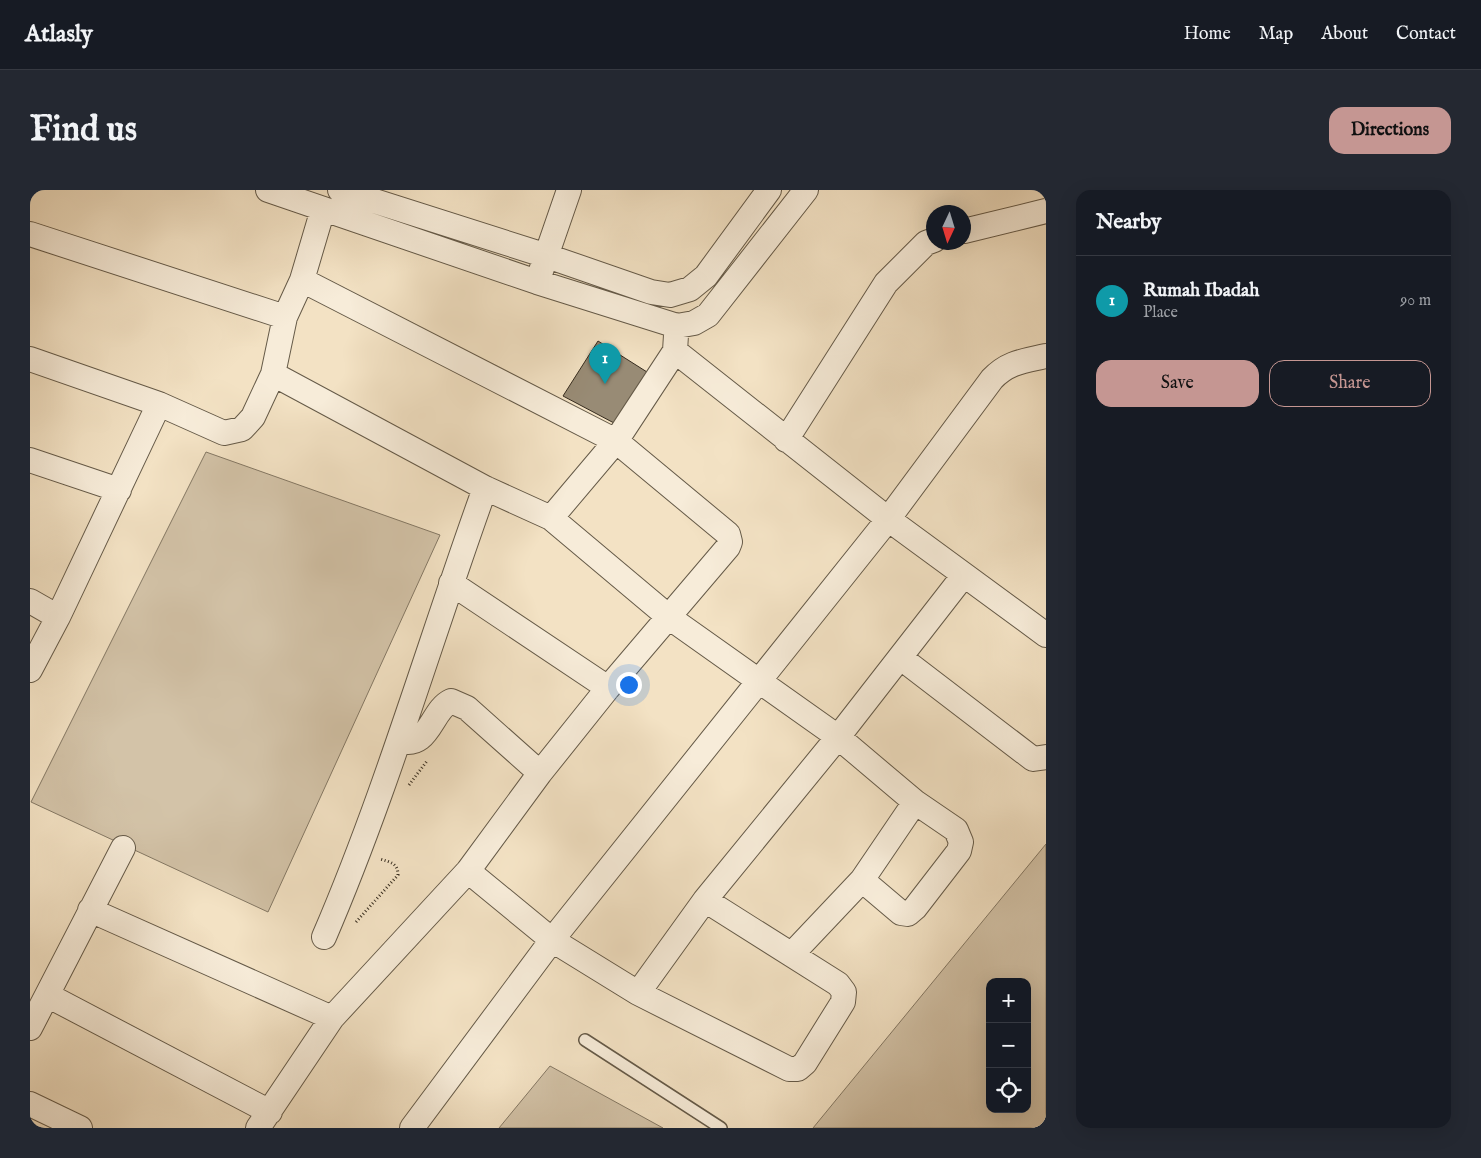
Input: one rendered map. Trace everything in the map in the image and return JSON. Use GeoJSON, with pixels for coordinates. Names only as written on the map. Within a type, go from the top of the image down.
{"type":"FeatureCollection","features":[{"type":"Feature","properties":{"kind":"street"},"geometry":{"type":"LineString","coordinates":[[268,190],[537,282],[677,326],[694,322],[708,315],[806,190]]}},
{"type":"Feature","properties":{"kind":"street"},"geometry":{"type":"LineString","coordinates":[[340,190],[547,256],[651,292],[670,295],[690,289],[706,276],[769,190]]}},
{"type":"Feature","properties":{"kind":"street"},"geometry":{"type":"LineString","coordinates":[[537,282],[569,190]]}},
{"type":"Feature","properties":{"kind":"street"},"geometry":{"type":"LineString","coordinates":[[30,359],[159,404],[224,433],[242,429],[253,417],[273,374],[285,317],[302,280],[323,209]]}},
{"type":"Feature","properties":{"kind":"street"},"geometry":{"type":"LineString","coordinates":[[971,229],[1046,211]]}},
{"type":"Feature","properties":{"kind":"street"},"geometry":{"type":"LineString","coordinates":[[30,234],[285,317]]}},
{"type":"Feature","properties":{"kind":"street"},"geometry":{"type":"LineString","coordinates":[[786,440],[886,283],[926,244]]}},
{"type":"Feature","properties":{"kind":"street"},"geometry":{"type":"LineString","coordinates":[[47,995],[264,1120],[332,1018],[468,871],[540,773],[608,688],[670,618],[728,548],[729,536],[616,441],[302,280]]}},
{"type":"Feature","properties":{"kind":"street"},"geometry":{"type":"LineString","coordinates":[[551,518],[616,441],[675,351],[677,326]]}},
{"type":"Feature","properties":{"kind":"street"},"geometry":{"type":"LineString","coordinates":[[675,351],[888,520],[1046,635]]}},
{"type":"Feature","properties":{"kind":"street"},"geometry":{"type":"LineString","coordinates":[[412,1128],[552,940],[888,520],[996,375],[1011,364],[1046,356]]}},
{"type":"Feature","properties":{"kind":"street"},"geometry":{"type":"LineString","coordinates":[[273,374],[485,488],[551,518],[670,618],[838,738],[916,802],[956,830],[961,842],[958,850],[915,908],[908,914],[900,913],[862,880]]}},
{"type":"Feature","properties":{"kind":"street"},"geometry":{"type":"LineString","coordinates":[[30,670],[58,618],[159,404]]}},
{"type":"Feature","properties":{"kind":"street"},"geometry":{"type":"LineString","coordinates":[[30,460],[119,490]]}},
{"type":"Feature","properties":{"kind":"street"},"geometry":{"type":"LineString","coordinates":[[324,937],[358,852],[399,740],[485,488]]}},
{"type":"Feature","properties":{"kind":"street"},"geometry":{"type":"LineString","coordinates":[[638,994],[705,900],[838,738],[964,575]]}},
{"type":"Feature","properties":{"kind":"street"},"geometry":{"type":"LineString","coordinates":[[451,583],[608,688]]}},
{"type":"Feature","properties":{"kind":"street"},"geometry":{"type":"LineString","coordinates":[[30,601],[58,618]]}},
{"type":"Feature","properties":{"kind":"street"},"geometry":{"type":"LineString","coordinates":[[901,658],[1033,759],[1046,757]]}},
{"type":"Feature","properties":{"kind":"street"},"geometry":{"type":"LineString","coordinates":[[399,740],[405,742],[422,737],[443,707],[451,701],[467,708],[540,773]]}},
{"type":"Feature","properties":{"kind":"street"},"geometry":{"type":"LineString","coordinates":[[792,954],[862,880],[916,802]]}},
{"type":"Feature","properties":{"kind":"street"},"geometry":{"type":"LineString","coordinates":[[30,1028],[122,848]]}},
{"type":"Feature","properties":{"kind":"street"},"geometry":{"type":"LineString","coordinates":[[468,871],[552,940],[638,994],[789,1069],[798,1069],[805,1063],[843,1002],[844,992],[838,984],[705,900]]}},
{"type":"Feature","properties":{"kind":"street"},"geometry":{"type":"LineString","coordinates":[[90,910],[332,1018]]}},
{"type":"Feature","properties":{"kind":"street"},"geometry":{"type":"LineString","coordinates":[[30,1104],[80,1128]]}},
{"type":"Feature","properties":{"kind":"lane"},"geometry":{"type":"LineString","coordinates":[[585,1040],[721,1128]]}},
{"type":"Feature","properties":{"kind":"path"},"geometry":{"type":"LineString","coordinates":[[404,792],[433,754]]}},
{"type":"Feature","properties":{"kind":"path"},"geometry":{"type":"LineString","coordinates":[[324,937],[347,932],[398,875],[398,869],[394,863],[358,852]]}},
{"type":"Feature","properties":{"kind":"shaded area"},"geometry":{"type":"Polygon","coordinates":[[[206,452],[440,535],[268,912],[31,802],[206,452]]]}},
{"type":"Feature","properties":{"kind":"shaded area"},"geometry":{"type":"Polygon","coordinates":[[[1046,844],[1046,1128],[813,1128],[1046,844]]]}},
{"type":"Feature","properties":{"kind":"shaded area"},"geometry":{"type":"Polygon","coordinates":[[[550,1066],[663,1128],[499,1128],[550,1066]]]}},
{"type":"Feature","properties":{"kind":"building"},"geometry":{"type":"Polygon","coordinates":[[[598,341],[647,372],[614,423],[563,396],[598,341]]]}},
{"type":"Feature","properties":{"kind":"place","name":"Rumah Ibadah"},"geometry":{"type":"Point","coordinates":[605,384]}}]}
